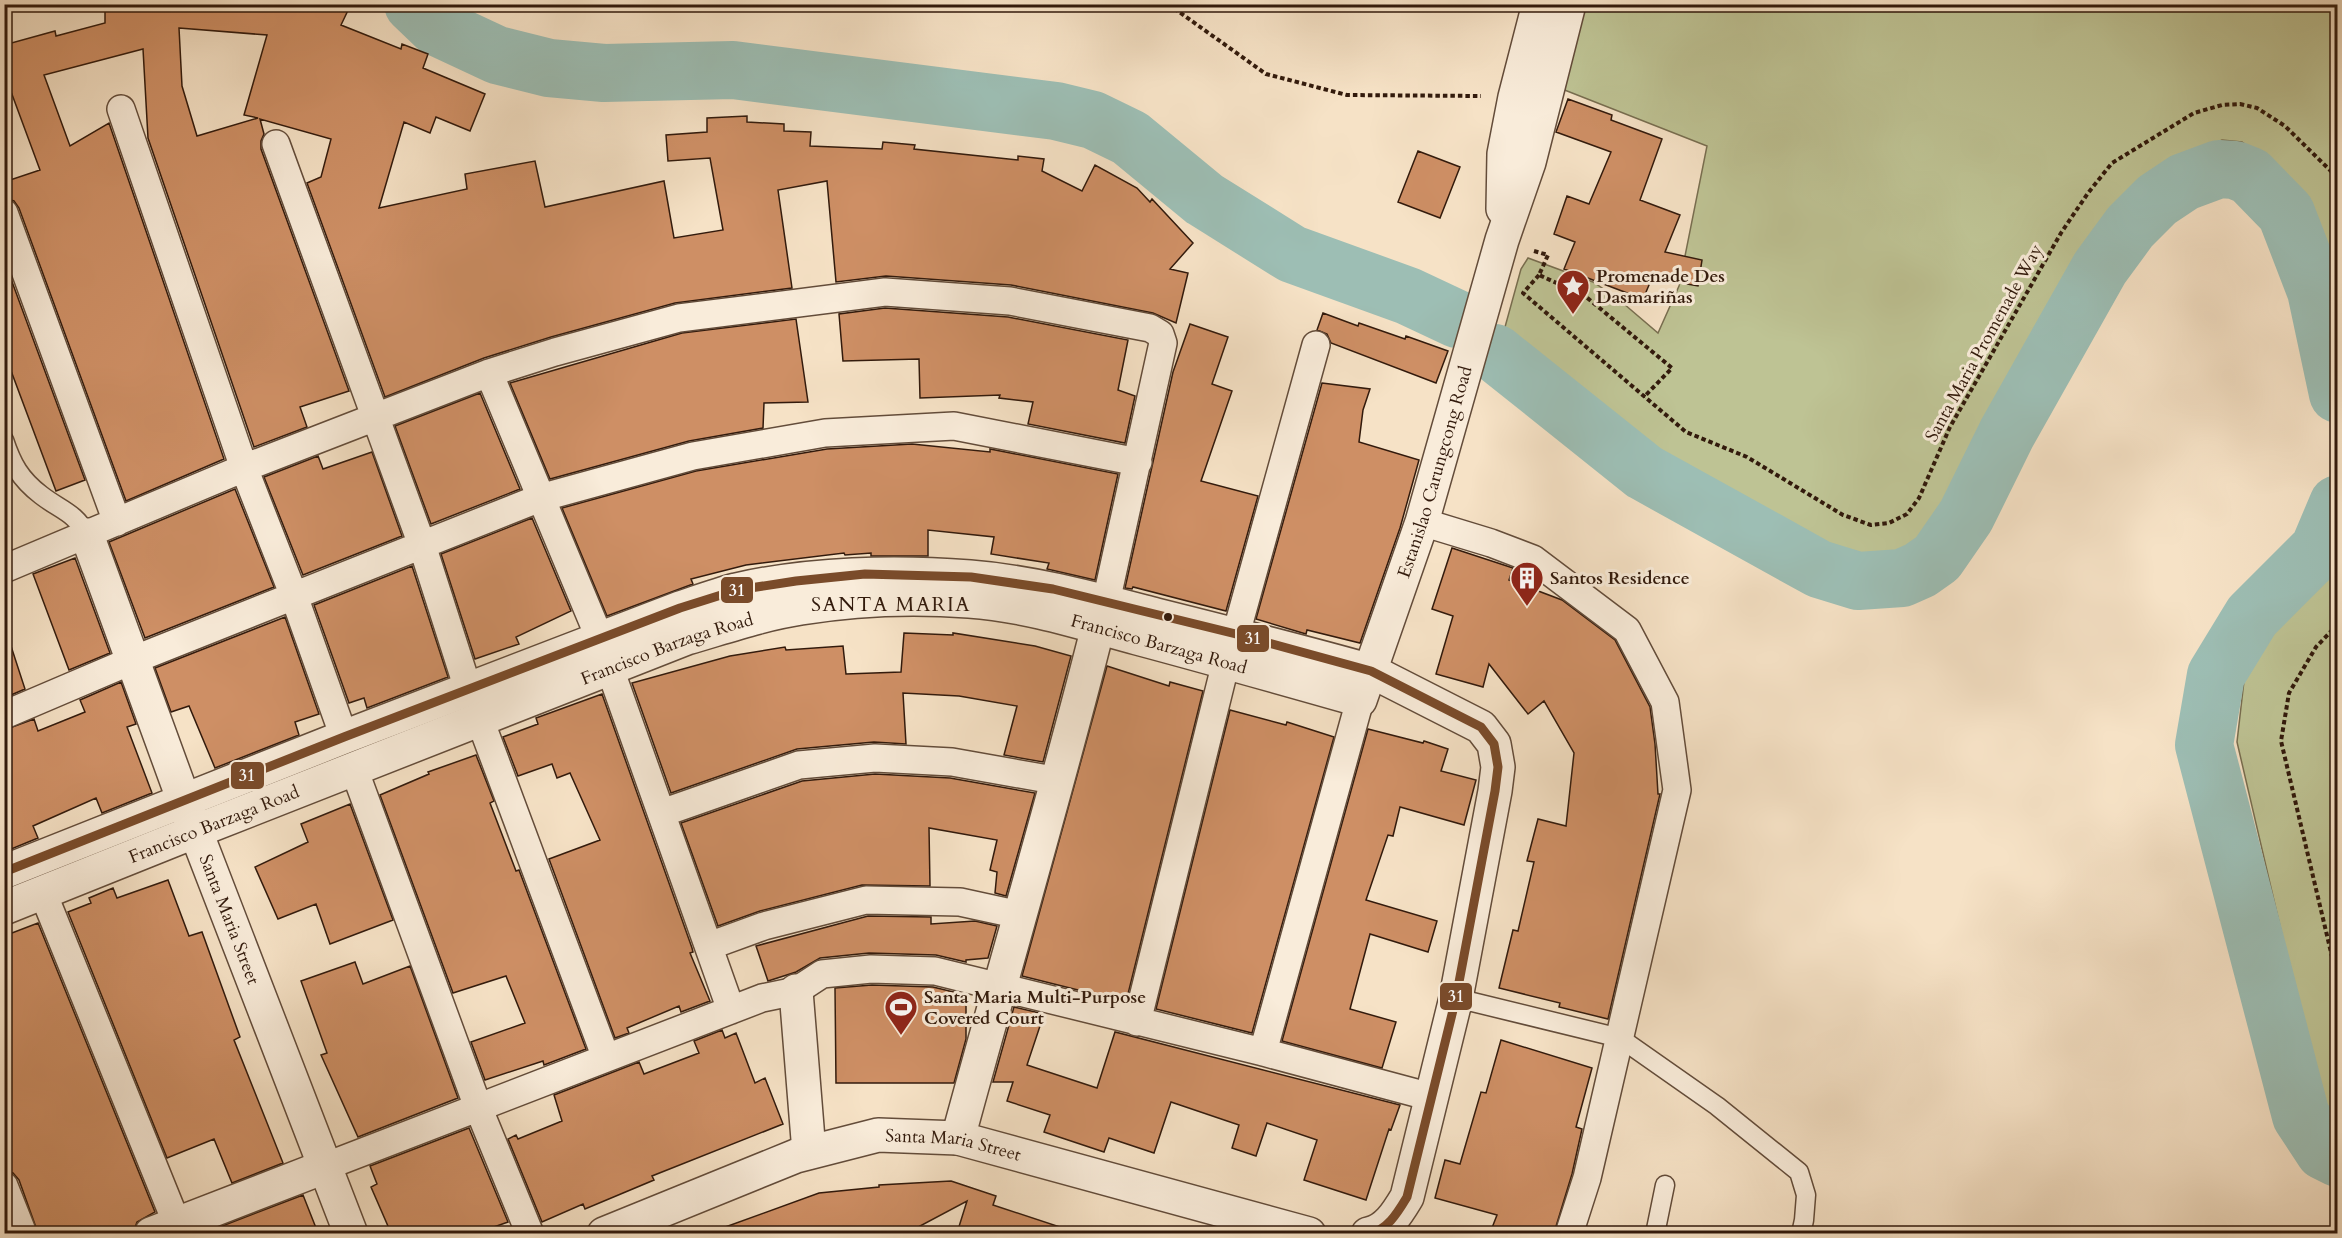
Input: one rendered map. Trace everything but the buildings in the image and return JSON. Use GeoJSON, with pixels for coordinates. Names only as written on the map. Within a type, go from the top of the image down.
{"type":"FeatureCollection","features":[{"type":"Feature","properties":{"kind":"street","name":"Estanislao Carungcong Road"},"geometry":{"type":"LineString","coordinates":[[1499,251],[1504,154],[1515,97],[1539,4]]}},
{"type":"Feature","properties":{"kind":"street","name":"Estanislao Carungcong Road"},"geometry":{"type":"LineString","coordinates":[[1366,685],[1422,522],[1499,251],[1529,162],[1569,4]]}},
{"type":"Feature","properties":{"kind":"street"},"geometry":{"type":"LineString","coordinates":[[121,109],[244,468],[294,596],[344,737]]}},
{"type":"Feature","properties":{"kind":"street"},"geometry":{"type":"LineString","coordinates":[[276,144],[422,545],[468,689]]}},
{"type":"Feature","properties":{"kind":"street"},"geometry":{"type":"LineString","coordinates":[[4,213],[117,522]]}},
{"type":"Feature","properties":{"kind":"street"},"geometry":{"type":"LineString","coordinates":[[4,569],[244,468],[489,374],[555,351],[679,318],[885,292],[1010,301],[1150,328],[1160,334],[1163,343],[1102,615],[1059,782],[999,986],[958,1138]]}},
{"type":"Feature","properties":{"kind":"street"},"geometry":{"type":"LineString","coordinates":[[1137,1022],[1231,648],[1316,345]]}},
{"type":"Feature","properties":{"kind":"street"},"geometry":{"type":"LineString","coordinates":[[489,374],[605,654],[731,1010]]}},
{"type":"Feature","properties":{"kind":"street"},"geometry":{"type":"LineString","coordinates":[[4,715],[133,660],[540,498],[693,456],[825,433],[954,426],[1138,462]]}},
{"type":"Feature","properties":{"kind":"street"},"geometry":{"type":"LineString","coordinates":[[1422,522],[1491,543],[1533,559],[1627,630],[1665,702],[1677,790],[1587,1178],[1569,1233]]}},
{"type":"Feature","properties":{"kind":"street","name":"Santa Maria Street"},"geometry":{"type":"LineString","coordinates":[[87,535],[190,816],[351,1233]]}},
{"type":"Feature","properties":{"kind":"street","name":"Francisco Barzaga Road"},"geometry":{"type":"LineString","coordinates":[[4,872],[354,769],[480,720],[605,654],[680,608],[736,590],[796,581],[865,574],[971,577],[1034,586],[1102,615],[1366,685]]}},
{"type":"Feature","properties":{"kind":"street","name":"Francisco Barzaga Road"},"geometry":{"type":"LineString","coordinates":[[4,908],[43,893],[344,737],[468,689],[605,654]]}},
{"type":"Feature","properties":{"kind":"street"},"geometry":{"type":"LineString","coordinates":[[1263,1052],[1366,685],[1424,699],[1481,727],[1494,744],[1498,767],[1456,998],[1407,1197],[1395,1217],[1374,1233],[1368,1233]]}},
{"type":"Feature","properties":{"kind":"street"},"geometry":{"type":"LineString","coordinates":[[480,720],[606,1058]]}},
{"type":"Feature","properties":{"kind":"street"},"geometry":{"type":"LineString","coordinates":[[662,813],[799,765],[875,758],[952,762],[1059,782]]}},
{"type":"Feature","properties":{"kind":"street"},"geometry":{"type":"LineString","coordinates":[[354,769],[478,1107],[530,1233]]}},
{"type":"Feature","properties":{"kind":"street"},"geometry":{"type":"LineString","coordinates":[[43,893],[169,1230],[324,1167],[762,998],[796,991],[822,974],[871,969],[935,971],[1263,1052],[1431,1097]]}},
{"type":"Feature","properties":{"kind":"street"},"geometry":{"type":"LineString","coordinates":[[709,946],[764,926],[866,900],[960,902],[1020,915]]}},
{"type":"Feature","properties":{"kind":"street"},"geometry":{"type":"LineString","coordinates":[[796,991],[809,1152]]}},
{"type":"Feature","properties":{"kind":"street","name":"Santa Maria Street"},"geometry":{"type":"LineString","coordinates":[[604,1233],[796,1156],[878,1135],[958,1138],[1309,1233]]}},
{"type":"Feature","properties":{"kind":"street"},"geometry":{"type":"LineString","coordinates":[[4,1186],[23,1233]]}},
{"type":"Feature","properties":{"kind":"lane"},"geometry":{"type":"LineString","coordinates":[[4,440],[12,463],[26,480],[40,495],[80,522],[87,535]]}},
{"type":"Feature","properties":{"kind":"lane"},"geometry":{"type":"LineString","coordinates":[[1456,998],[1620,1038],[1717,1106],[1799,1172],[1806,1195],[1801,1233]]}},
{"type":"Feature","properties":{"kind":"lane"},"geometry":{"type":"LineString","coordinates":[[1655,1233],[1665,1185]]}},
{"type":"Feature","properties":{"kind":"path"},"geometry":{"type":"LineString","coordinates":[[1168,4],[1266,74],[1347,95],[1515,97]]}},
{"type":"Feature","properties":{"kind":"path","name":"Santa Maria Promenade Way"},"geometry":{"type":"LineString","coordinates":[[1539,275],[1523,293],[1686,432],[1747,457],[1843,515],[1871,525],[1889,523],[1907,514],[1918,498],[1950,426],[2055,243],[2088,193],[2112,163],[2194,113],[2222,105],[2240,104],[2257,108],[2286,126],[2337,178]]}},
{"type":"Feature","properties":{"kind":"path"},"geometry":{"type":"LineString","coordinates":[[1499,251],[1548,255],[1539,275],[1585,296],[1672,368],[1644,398]]}},
{"type":"Feature","properties":{"kind":"path"},"geometry":{"type":"LineString","coordinates":[[2337,624],[2316,647],[2289,693],[2281,741],[2337,982]]}},
{"type":"Feature","properties":{"kind":"green space"},"geometry":{"type":"Polygon","coordinates":[[[1586,5],[2337,5],[2337,279],[2324,237],[2303,200],[2259,155],[2242,142],[2222,140],[2173,161],[2141,184],[2114,210],[2082,253],[1989,420],[1947,505],[1923,540],[1899,556],[1863,560],[1827,546],[1653,452],[1505,327],[1521,269],[1528,258],[1593,282],[1617,298],[1658,333],[1679,286],[1707,146],[1562,89],[1586,5]]]}},
{"type":"Feature","properties":{"kind":"green space"},"geometry":{"type":"Polygon","coordinates":[[[2337,562],[2337,1131],[2321,1102],[2237,742],[2244,681],[2269,632],[2321,582],[2337,562]]]}},
{"type":"Feature","properties":{"kind":"waterway"},"geometry":{"type":"LineString","coordinates":[[413,4],[437,27],[497,55],[549,68],[604,73],[733,70],[1056,111],[1093,120],[1130,138],[1204,199],[1292,254],[1408,296],[1457,319]]}},
{"type":"Feature","properties":{"kind":"waterway"},"geometry":{"type":"LineString","coordinates":[[1495,353],[1644,472],[1819,569],[1858,581],[1902,578],[1920,570],[1937,558],[1966,516],[2007,433],[2100,268],[2130,227],[2157,200],[2184,182],[2219,169],[2235,170],[2250,176],[2286,213],[2316,291],[2338,394]]}},
{"type":"Feature","properties":{"kind":"waterway"},"geometry":{"type":"LineString","coordinates":[[2338,504],[2319,549],[2252,616],[2216,675],[2204,745],[2301,1116],[2324,1151],[2338,1158]]}},
{"type":"Feature","properties":{"kind":"transit line","name":"31"},"geometry":{"type":"LineString","coordinates":[[4,872],[344,737],[680,608],[737,590],[865,574],[971,577],[1053,589],[1236,634],[1371,671],[1481,727],[1494,744],[1498,767],[1495,791],[1456,998],[1407,1197],[1396,1215],[1386,1225],[1368,1234]]}},
{"type":"Feature","properties":{"kind":"place","name":"Promenade Des Dasmariñas"},"geometry":{"type":"Point","coordinates":[1573,315]}},
{"type":"Feature","properties":{"kind":"place","name":"Santos Residence"},"geometry":{"type":"Point","coordinates":[1527,607]}},
{"type":"Feature","properties":{"kind":"place","name":"Santa Maria Multi-Purpose Covered Court"},"geometry":{"type":"Point","coordinates":[901,1036]}},
{"type":"Feature","properties":{"kind":"district","name":"SANTA MARIA"},"geometry":{"type":"Point","coordinates":[891,604]}}]}
